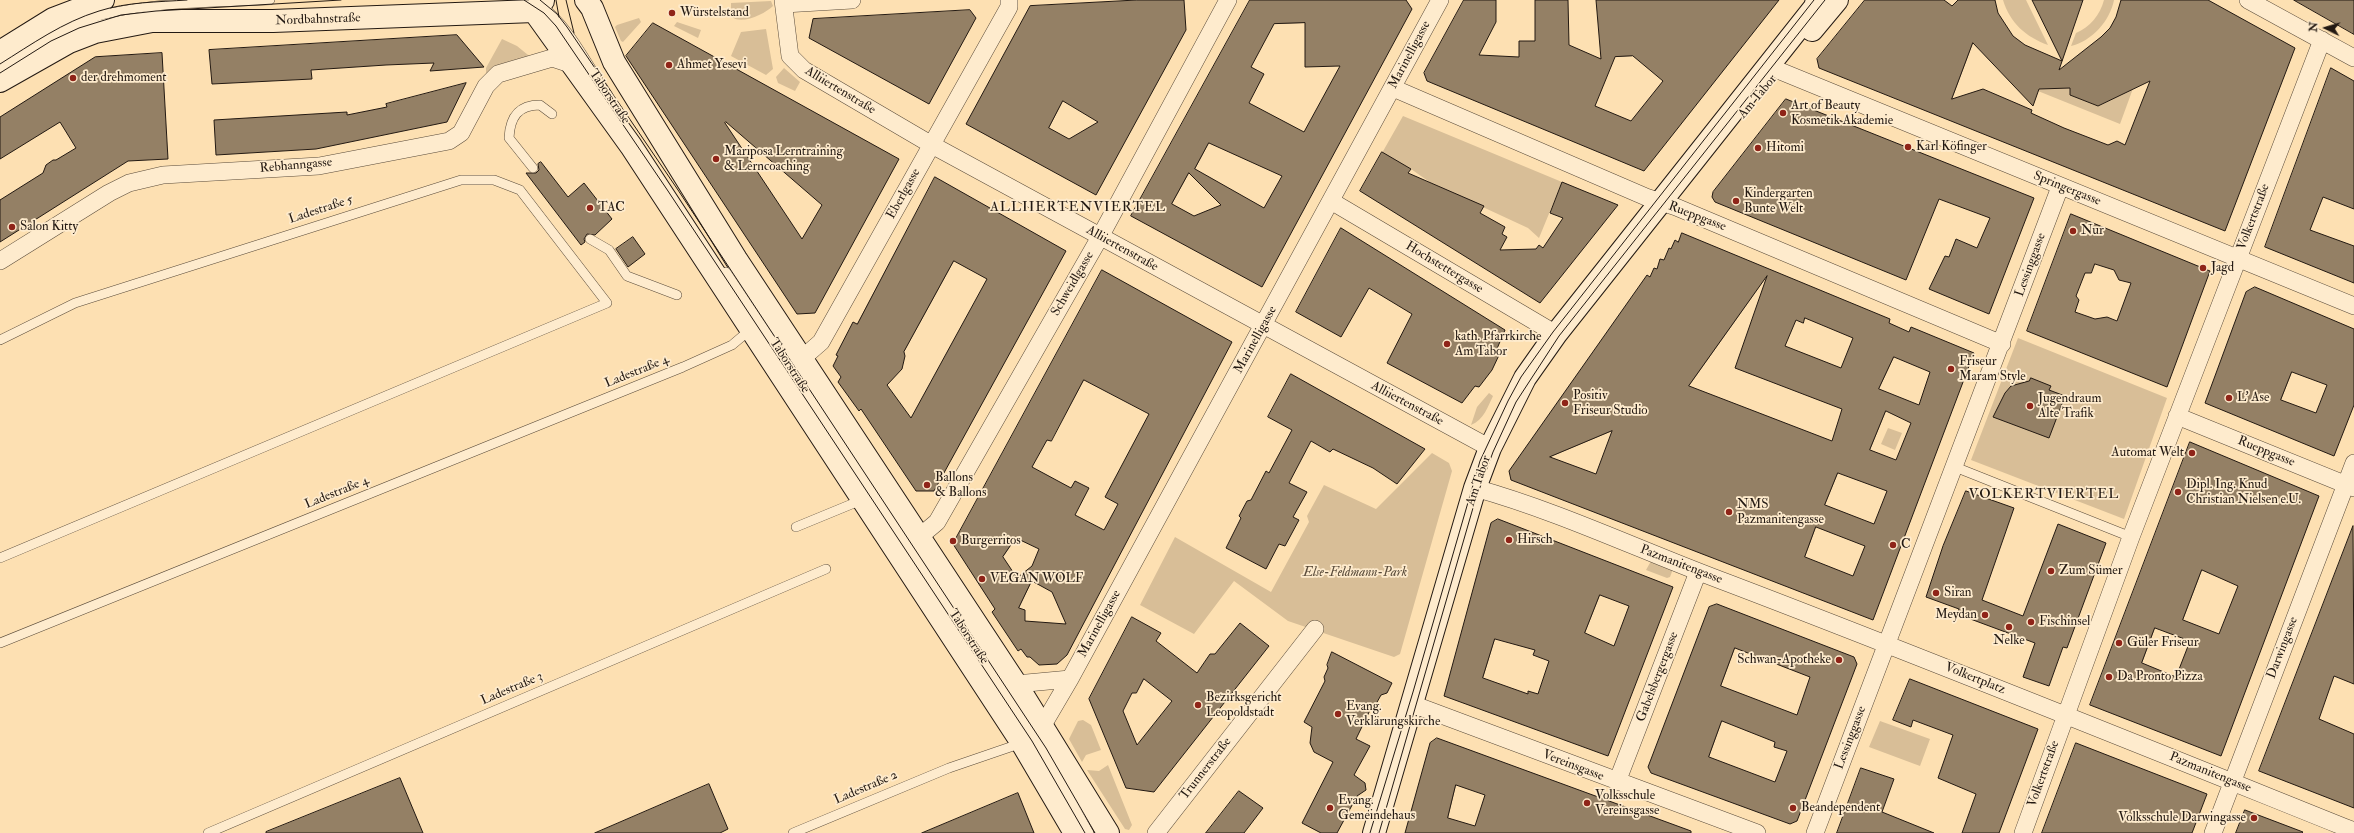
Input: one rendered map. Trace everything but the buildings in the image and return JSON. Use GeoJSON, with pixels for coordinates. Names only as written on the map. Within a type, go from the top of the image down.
{"type":"FeatureCollection","features":[{"type":"Feature","properties":{"kind":"main road","name":"Taborstraße"},"geometry":{"type":"LineString","coordinates":[[586,0],[592,8],[614,62],[760,321]]}},
{"type":"Feature","properties":{"kind":"main road","name":"Am Tabor"},"geometry":{"type":"LineString","coordinates":[[1373,828],[1412,704],[1475,488],[1490,448],[1525,378],[1556,334],[1667,196],[1815,6],[1817,0]]}},
{"type":"Feature","properties":{"kind":"main road","name":"Am Tabor"},"geometry":{"type":"LineString","coordinates":[[1667,196],[1723,139],[1837,0]]}},
{"type":"Feature","properties":{"kind":"main road"},"geometry":{"type":"LineString","coordinates":[[0,52],[53,19],[94,2]]}},
{"type":"Feature","properties":{"kind":"main road","name":"Taborstraße"},"geometry":{"type":"LineString","coordinates":[[538,4],[573,65],[760,321],[792,368],[1032,734],[1108,833]]}},
{"type":"Feature","properties":{"kind":"main road","name":"Nordbahnstraße"},"geometry":{"type":"LineString","coordinates":[[0,81],[69,42],[95,32],[152,21],[279,21],[538,4]]}},
{"type":"Feature","properties":{"kind":"main road","name":"Taborstraße"},"geometry":{"type":"LineString","coordinates":[[910,546],[1016,684],[1032,734],[1075,833]]}},
{"type":"Feature","properties":{"kind":"street"},"geometry":{"type":"LineString","coordinates":[[784,2],[852,0]]}},
{"type":"Feature","properties":{"kind":"street","name":"Eberlgasse"},"geometry":{"type":"LineString","coordinates":[[792,368],[821,342],[1009,7],[1009,0]]}},
{"type":"Feature","properties":{"kind":"street","name":"Schweidlgasse"},"geometry":{"type":"LineString","coordinates":[[910,546],[937,522],[1100,237],[1228,0]]}},
{"type":"Feature","properties":{"kind":"street","name":"Marinelligasse"},"geometry":{"type":"LineString","coordinates":[[1032,734],[1070,679],[1264,327],[1440,0]]}},
{"type":"Feature","properties":{"kind":"street"},"geometry":{"type":"LineString","coordinates":[[2248,0],[2354,58]]}},
{"type":"Feature","properties":{"kind":"street","name":"Alliiertenstraße"},"geometry":{"type":"LineString","coordinates":[[784,2],[788,49],[790,56],[797,65],[932,145],[1264,327],[1490,448]]}},
{"type":"Feature","properties":{"kind":"street","name":"Volkertstraße"},"geometry":{"type":"LineString","coordinates":[[2177,416],[2322,40]]}},
{"type":"Feature","properties":{"kind":"street","name":"Rebhanngasse"},"geometry":{"type":"LineString","coordinates":[[0,261],[109,193],[129,183],[163,175],[319,166],[431,146],[449,141],[461,133],[486,86],[498,74],[552,58],[573,65]]}},
{"type":"Feature","properties":{"kind":"street","name":"Springergasse"},"geometry":{"type":"LineString","coordinates":[[1780,71],[2060,187],[2354,306]]}},
{"type":"Feature","properties":{"kind":"street","name":"Rueppgasse"},"geometry":{"type":"LineString","coordinates":[[1393,88],[1667,196],[1676,207],[2002,344]]}},
{"type":"Feature","properties":{"kind":"street","name":"Lessinggasse"},"geometry":{"type":"LineString","coordinates":[[2002,344],[2060,187]]}},
{"type":"Feature","properties":{"kind":"street","name":"Hochstettergasse"},"geometry":{"type":"LineString","coordinates":[[1331,201],[1556,334]]}},
{"type":"Feature","properties":{"kind":"street"},"geometry":{"type":"LineString","coordinates":[[1887,643],[2002,344]]}},
{"type":"Feature","properties":{"kind":"street"},"geometry":{"type":"LineString","coordinates":[[2065,715],[2177,416]]}},
{"type":"Feature","properties":{"kind":"street","name":"Rueppgasse"},"geometry":{"type":"LineString","coordinates":[[2177,416],[2350,486]]}},
{"type":"Feature","properties":{"kind":"street","name":"Darwingasse"},"geometry":{"type":"LineString","coordinates":[[2213,833],[2350,486],[2354,463]]}},
{"type":"Feature","properties":{"kind":"street","name":"Pazmanitengasse"},"geometry":{"type":"LineString","coordinates":[[1475,488],[1562,518],[1698,572],[1887,643]]}},
{"type":"Feature","properties":{"kind":"street","name":"Gabelsbergergasse"},"geometry":{"type":"LineString","coordinates":[[1617,782],[1698,572]]}},
{"type":"Feature","properties":{"kind":"street","name":"Trunnerstraße"},"geometry":{"type":"LineString","coordinates":[[1156,833],[1315,629]]}},
{"type":"Feature","properties":{"kind":"street","name":"Lessinggasse"},"geometry":{"type":"LineString","coordinates":[[1815,833],[1887,643]]}},
{"type":"Feature","properties":{"kind":"street","name":"Volkertplatz"},"geometry":{"type":"LineString","coordinates":[[1887,643],[2065,715]]}},
{"type":"Feature","properties":{"kind":"street"},"geometry":{"type":"LineString","coordinates":[[1016,684],[1070,679]]}},
{"type":"Feature","properties":{"kind":"street","name":"Vereinsgasse"},"geometry":{"type":"LineString","coordinates":[[1412,704],[1617,782],[1757,833]]}},
{"type":"Feature","properties":{"kind":"street","name":"Volkertstraße"},"geometry":{"type":"LineString","coordinates":[[2023,833],[2065,715]]}},
{"type":"Feature","properties":{"kind":"street","name":"Pazmanitengasse"},"geometry":{"type":"LineString","coordinates":[[2065,715],[2354,831]]}},
{"type":"Feature","properties":{"kind":"lane","name":"Nordbahnstraße"},"geometry":{"type":"LineString","coordinates":[[0,68],[71,25],[116,12],[152,7],[270,0]]}},
{"type":"Feature","properties":{"kind":"lane","name":"Taborstraße"},"geometry":{"type":"LineString","coordinates":[[538,4],[562,26],[614,105]]}},
{"type":"Feature","properties":{"kind":"lane"},"geometry":{"type":"LineString","coordinates":[[533,168],[509,138],[512,118],[519,109],[529,105],[540,104],[552,114]]}},
{"type":"Feature","properties":{"kind":"lane","name":"Taborstraße"},"geometry":{"type":"LineString","coordinates":[[628,124],[654,163]]}},
{"type":"Feature","properties":{"kind":"lane","name":"Ladestraße 5"},"geometry":{"type":"LineString","coordinates":[[0,340],[75,303],[461,180],[494,180],[520,190],[607,303],[0,558]]}},
{"type":"Feature","properties":{"kind":"lane"},"geometry":{"type":"LineString","coordinates":[[590,239],[608,250],[628,276],[677,295]]}},
{"type":"Feature","properties":{"kind":"lane","name":"Taborstraße"},"geometry":{"type":"LineString","coordinates":[[719,261],[760,321]]}},
{"type":"Feature","properties":{"kind":"lane","name":"Ladestraße 4"},"geometry":{"type":"LineString","coordinates":[[0,643],[683,367],[732,345],[760,321]]}},
{"type":"Feature","properties":{"kind":"lane"},"geometry":{"type":"LineString","coordinates":[[1955,467],[2131,536]]}},
{"type":"Feature","properties":{"kind":"lane"},"geometry":{"type":"LineString","coordinates":[[796,527],[873,492]]}},
{"type":"Feature","properties":{"kind":"lane","name":"Ladestraße 3"},"geometry":{"type":"LineString","coordinates":[[208,833],[826,569]]}},
{"type":"Feature","properties":{"kind":"lane","name":"Taborstraße"},"geometry":{"type":"LineString","coordinates":[[1032,734],[1090,833]]}},
{"type":"Feature","properties":{"kind":"lane","name":"Ladestraße 2"},"geometry":{"type":"LineString","coordinates":[[793,833],[1032,734]]}},
{"type":"Feature","properties":{"kind":"green space"},"geometry":{"type":"Polygon","coordinates":[[[2003,0],[2026,0],[2048,45],[2033,38],[2020,28],[2010,16],[2003,0]]]}},
{"type":"Feature","properties":{"kind":"green space"},"geometry":{"type":"Polygon","coordinates":[[[2104,0],[2114,0],[2109,15],[2099,29],[2086,40],[2071,46],[2076,33],[2094,20],[2100,11],[2104,0]]]}},
{"type":"Feature","properties":{"kind":"green space"},"geometry":{"type":"Polygon","coordinates":[[[771,1],[773,6],[752,18],[740,20],[731,16],[731,3],[771,1]]]}},
{"type":"Feature","properties":{"kind":"green space"},"geometry":{"type":"Polygon","coordinates":[[[639,18],[641,22],[623,42],[621,41],[615,27],[639,18]]]}},
{"type":"Feature","properties":{"kind":"green space"},"geometry":{"type":"Polygon","coordinates":[[[677,22],[701,30],[698,38],[674,26],[677,22]]]}},
{"type":"Feature","properties":{"kind":"green space"},"geometry":{"type":"Polygon","coordinates":[[[766,29],[773,69],[766,75],[731,56],[741,32],[766,29]]]}},
{"type":"Feature","properties":{"kind":"green space"},"geometry":{"type":"Polygon","coordinates":[[[502,39],[517,46],[533,59],[486,75],[486,68],[502,39]]]}},
{"type":"Feature","properties":{"kind":"green space"},"geometry":{"type":"Polygon","coordinates":[[[2131,67],[2135,83],[2120,124],[2038,91],[2040,87],[2070,88],[2070,95],[2098,106],[2121,95],[2131,67]]]}},
{"type":"Feature","properties":{"kind":"green space"},"geometry":{"type":"Polygon","coordinates":[[[784,68],[800,82],[795,91],[778,83],[776,77],[784,68]]]}},
{"type":"Feature","properties":{"kind":"green space"},"geometry":{"type":"Polygon","coordinates":[[[1403,116],[1562,182],[1539,238],[1528,228],[1431,183],[1411,169],[1382,153],[1403,116]]]}},
{"type":"Feature","properties":{"kind":"green space"},"geometry":{"type":"Polygon","coordinates":[[[2018,338],[2167,398],[2124,519],[1971,460],[2018,338]]]}},
{"type":"Feature","properties":{"kind":"green space"},"geometry":{"type":"Polygon","coordinates":[[[1489,393],[1493,396],[1485,412],[1479,420],[1471,425],[1477,407],[1489,393]]]}},
{"type":"Feature","properties":{"kind":"green space"},"geometry":{"type":"Polygon","coordinates":[[[1888,428],[1902,433],[1895,450],[1881,444],[1888,428]]]}},
{"type":"Feature","properties":{"kind":"green space","name":"Else-Feldmann-Park"},"geometry":{"type":"Polygon","coordinates":[[[1432,453],[1449,463],[1452,471],[1400,654],[1394,657],[1288,621],[1234,581],[1194,634],[1140,605],[1175,537],[1271,592],[1309,522],[1307,516],[1324,485],[1376,509],[1432,453]]]}},
{"type":"Feature","properties":{"kind":"green space"},"geometry":{"type":"Polygon","coordinates":[[[1651,561],[1673,569],[1670,577],[1667,578],[1646,570],[1651,561]]]}},
{"type":"Feature","properties":{"kind":"green space"},"geometry":{"type":"Polygon","coordinates":[[[1083,720],[1091,725],[1101,750],[1086,755],[1082,762],[1069,739],[1078,721],[1083,720]]]}},
{"type":"Feature","properties":{"kind":"green space"},"geometry":{"type":"Polygon","coordinates":[[[1880,721],[1930,739],[1920,766],[1869,747],[1880,721]]]}},
{"type":"Feature","properties":{"kind":"green space"},"geometry":{"type":"Polygon","coordinates":[[[1108,765],[1132,825],[1129,830],[1125,829],[1087,770],[1099,771],[1108,765]]]}},
{"type":"Feature","properties":{"kind":"tram line"},"geometry":{"type":"LineString","coordinates":[[0,64],[60,27],[99,11],[132,4],[187,0]]}},
{"type":"Feature","properties":{"kind":"tram line"},"geometry":{"type":"LineString","coordinates":[[0,73],[51,41],[79,28],[121,15],[156,11],[341,0]]}},
{"type":"Feature","properties":{"kind":"tram line"},"geometry":{"type":"LineString","coordinates":[[524,0],[544,13],[556,26],[668,191],[1032,741],[1085,833]]}},
{"type":"Feature","properties":{"kind":"tram line"},"geometry":{"type":"LineString","coordinates":[[540,0],[557,14],[567,27],[678,190],[1046,748],[1095,833]]}},
{"type":"Feature","properties":{"kind":"tram line"},"geometry":{"type":"LineString","coordinates":[[556,0],[559,17]]}},
{"type":"Feature","properties":{"kind":"tram line"},"geometry":{"type":"LineString","coordinates":[[566,0],[574,33]]}},
{"type":"Feature","properties":{"kind":"tram line"},"geometry":{"type":"LineString","coordinates":[[1370,833],[1413,692],[1480,461],[1508,401],[1521,377],[1553,332],[1814,0]]}},
{"type":"Feature","properties":{"kind":"tram line"},"geometry":{"type":"LineString","coordinates":[[1379,833],[1475,501],[1493,452],[1516,402],[1559,336],[1825,0]]}},
{"type":"Feature","properties":{"kind":"place","name":"Würstelstand"},"geometry":{"type":"Point","coordinates":[672,13]}},
{"type":"Feature","properties":{"kind":"place","name":"Ahmet Yesevi"},"geometry":{"type":"Point","coordinates":[669,65]}},
{"type":"Feature","properties":{"kind":"place","name":"der drehmoment"},"geometry":{"type":"Point","coordinates":[73,78]}},
{"type":"Feature","properties":{"kind":"place","name":"Art of Beauty Kosmetik Akademie"},"geometry":{"type":"Point","coordinates":[1783,113]}},
{"type":"Feature","properties":{"kind":"place","name":"Karl Köfinger"},"geometry":{"type":"Point","coordinates":[1908,147]}},
{"type":"Feature","properties":{"kind":"place","name":"Hitomi"},"geometry":{"type":"Point","coordinates":[1758,148]}},
{"type":"Feature","properties":{"kind":"place","name":"Mariposa Lerntraining & Lerncoaching"},"geometry":{"type":"Point","coordinates":[716,159]}},
{"type":"Feature","properties":{"kind":"place","name":"Kindergarten Bunte Welt"},"geometry":{"type":"Point","coordinates":[1736,201]}},
{"type":"Feature","properties":{"kind":"place","name":"TAC"},"geometry":{"type":"Point","coordinates":[590,208]}},
{"type":"Feature","properties":{"kind":"place","name":"Salon Kitty"},"geometry":{"type":"Point","coordinates":[12,227]}},
{"type":"Feature","properties":{"kind":"place","name":"Nur"},"geometry":{"type":"Point","coordinates":[2073,231]}},
{"type":"Feature","properties":{"kind":"place","name":"Jagd"},"geometry":{"type":"Point","coordinates":[2203,268]}},
{"type":"Feature","properties":{"kind":"place","name":"kath. Pfarrkirche Am Tabor"},"geometry":{"type":"Point","coordinates":[1447,344]}},
{"type":"Feature","properties":{"kind":"place","name":"Friseur Maram Style"},"geometry":{"type":"Point","coordinates":[1951,369]}},
{"type":"Feature","properties":{"kind":"place","name":"L' Ase"},"geometry":{"type":"Point","coordinates":[2229,398]}},
{"type":"Feature","properties":{"kind":"place","name":"Positiv Friseur Studio"},"geometry":{"type":"Point","coordinates":[1565,403]}},
{"type":"Feature","properties":{"kind":"place","name":"Jugendraum Alte Trafik"},"geometry":{"type":"Point","coordinates":[2030,406]}},
{"type":"Feature","properties":{"kind":"place","name":"Automat Welt"},"geometry":{"type":"Point","coordinates":[2192,453]}},
{"type":"Feature","properties":{"kind":"place","name":"Ballons & Ballons"},"geometry":{"type":"Point","coordinates":[927,485]}},
{"type":"Feature","properties":{"kind":"place","name":"Dipl. Ing. Knud Christian Nielsen e.U."},"geometry":{"type":"Point","coordinates":[2178,492]}},
{"type":"Feature","properties":{"kind":"place","name":"NMS Pazmanitengasse"},"geometry":{"type":"Point","coordinates":[1729,512]}},
{"type":"Feature","properties":{"kind":"place","name":"Hirsch"},"geometry":{"type":"Point","coordinates":[1509,540]}},
{"type":"Feature","properties":{"kind":"place","name":"Burgerritos"},"geometry":{"type":"Point","coordinates":[953,541]}},
{"type":"Feature","properties":{"kind":"place","name":"C"},"geometry":{"type":"Point","coordinates":[1893,545]}},
{"type":"Feature","properties":{"kind":"place","name":"Zum Sümer"},"geometry":{"type":"Point","coordinates":[2051,571]}},
{"type":"Feature","properties":{"kind":"place","name":"VEGAN WOLF"},"geometry":{"type":"Point","coordinates":[982,579]}},
{"type":"Feature","properties":{"kind":"place","name":"Siran"},"geometry":{"type":"Point","coordinates":[1936,593]}},
{"type":"Feature","properties":{"kind":"place","name":"Meydan"},"geometry":{"type":"Point","coordinates":[1985,615]}},
{"type":"Feature","properties":{"kind":"place","name":"Fischinsel"},"geometry":{"type":"Point","coordinates":[2031,622]}},
{"type":"Feature","properties":{"kind":"place","name":"Nelke"},"geometry":{"type":"Point","coordinates":[2009,627]}},
{"type":"Feature","properties":{"kind":"place","name":"Güler Friseur"},"geometry":{"type":"Point","coordinates":[2119,643]}},
{"type":"Feature","properties":{"kind":"place","name":"Schwan-Apotheke"},"geometry":{"type":"Point","coordinates":[1839,660]}},
{"type":"Feature","properties":{"kind":"place","name":"Da Pronto Pizza"},"geometry":{"type":"Point","coordinates":[2109,677]}},
{"type":"Feature","properties":{"kind":"place","name":"Bezirksgericht Leopoldstadt"},"geometry":{"type":"Point","coordinates":[1198,705]}},
{"type":"Feature","properties":{"kind":"place","name":"Evang. Verklärungskirche"},"geometry":{"type":"Point","coordinates":[1338,714]}},
{"type":"Feature","properties":{"kind":"place","name":"Volksschule Vereinsgasse"},"geometry":{"type":"Point","coordinates":[1587,803]}},
{"type":"Feature","properties":{"kind":"place","name":"Evang. Gemeindehaus"},"geometry":{"type":"Point","coordinates":[1330,808]}},
{"type":"Feature","properties":{"kind":"place","name":"Beandependent"},"geometry":{"type":"Point","coordinates":[1793,808]}},
{"type":"Feature","properties":{"kind":"place","name":"Volksschule Darwingasse"},"geometry":{"type":"Point","coordinates":[2254,818]}},
{"type":"Feature","properties":{"kind":"district","name":"ALLIIERTENVIERTEL"},"geometry":{"type":"Point","coordinates":[1078,208]}},
{"type":"Feature","properties":{"kind":"district","name":"VOLKERTVIERTEL"},"geometry":{"type":"Point","coordinates":[2044,495]}}]}
